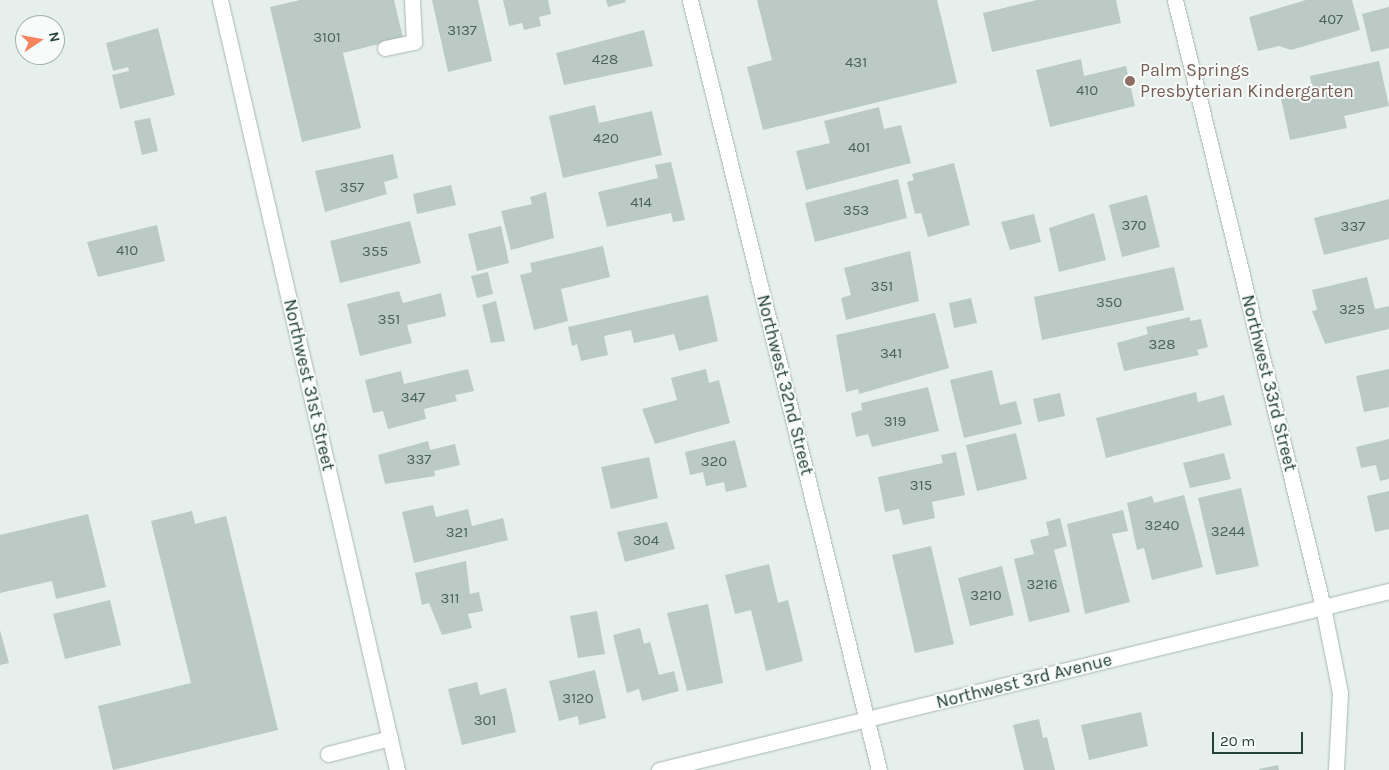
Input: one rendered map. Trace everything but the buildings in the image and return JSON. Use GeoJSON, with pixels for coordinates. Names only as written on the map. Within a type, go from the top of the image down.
{"type":"FeatureCollection","features":[{"type":"Feature","properties":{"kind":"street","name":"Northwest 31st Street"},"geometry":{"type":"LineString","coordinates":[[220,0],[397,770]]}},
{"type":"Feature","properties":{"kind":"street"},"geometry":{"type":"LineString","coordinates":[[385,48],[414,42],[412,0]]}},
{"type":"Feature","properties":{"kind":"street","name":"Northwest 32nd Street"},"geometry":{"type":"LineString","coordinates":[[690,0],[879,770]]}},
{"type":"Feature","properties":{"kind":"street","name":"Northwest 33rd Street"},"geometry":{"type":"LineString","coordinates":[[1175,0],[1323,607],[1340,693],[1336,770]]}},
{"type":"Feature","properties":{"kind":"street","name":"Northwest 3rd Avenue"},"geometry":{"type":"LineString","coordinates":[[659,770],[1389,591]]}},
{"type":"Feature","properties":{"kind":"street"},"geometry":{"type":"LineString","coordinates":[[328,754],[390,738]]}},
{"type":"Feature","properties":{"kind":"place","name":"Palm Springs Presbyterian Kindergarten"},"geometry":{"type":"Point","coordinates":[1130,81]}}]}
